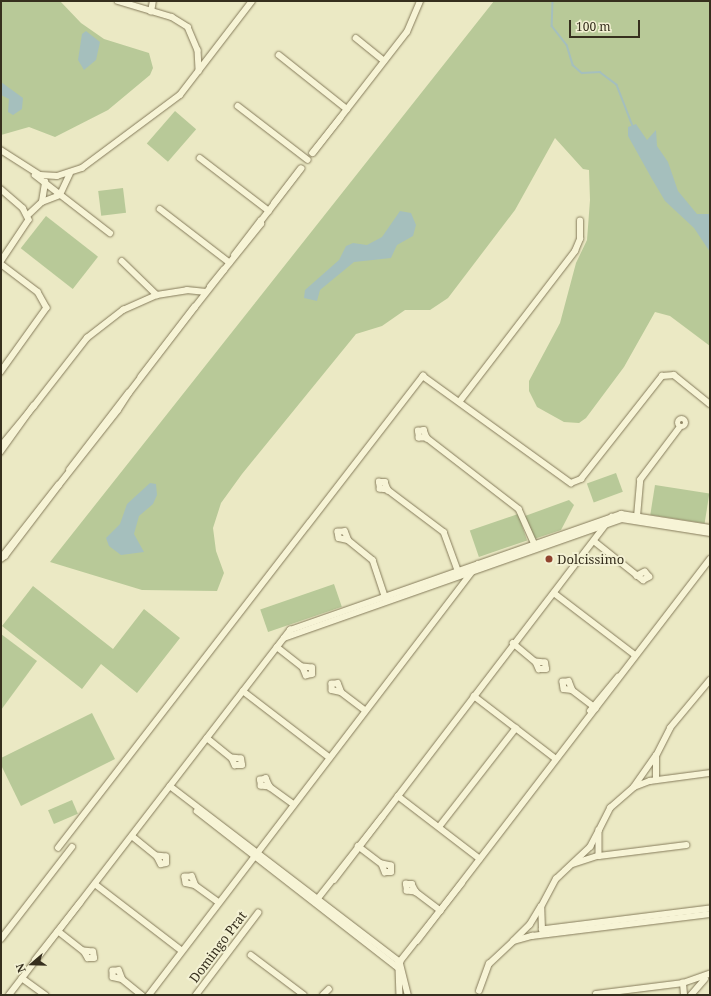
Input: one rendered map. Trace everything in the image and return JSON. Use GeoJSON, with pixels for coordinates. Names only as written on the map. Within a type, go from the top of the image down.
{"type":"FeatureCollection","features":[{"type":"Feature","properties":{"kind":"street"},"geometry":{"type":"LineString","coordinates":[[118,1],[179,20],[188,27],[198,50],[199,71]]}},
{"type":"Feature","properties":{"kind":"street"},"geometry":{"type":"LineString","coordinates":[[151,12],[153,1]]}},
{"type":"Feature","properties":{"kind":"street"},"geometry":{"type":"LineString","coordinates":[[32,172],[46,176],[70,174],[87,166],[170,104],[199,71],[252,1]]}},
{"type":"Feature","properties":{"kind":"street"},"geometry":{"type":"LineString","coordinates":[[1,559],[384,61],[410,26],[420,1]]}},
{"type":"Feature","properties":{"kind":"street"},"geometry":{"type":"LineString","coordinates":[[356,38],[384,61]]}},
{"type":"Feature","properties":{"kind":"street"},"geometry":{"type":"LineString","coordinates":[[279,55],[347,109]]}},
{"type":"Feature","properties":{"kind":"street"},"geometry":{"type":"LineString","coordinates":[[238,106],[308,160]]}},
{"type":"Feature","properties":{"kind":"street"},"geometry":{"type":"LineString","coordinates":[[1,150],[32,172],[44,184],[110,233]]}},
{"type":"Feature","properties":{"kind":"street"},"geometry":{"type":"LineString","coordinates":[[200,158],[269,211]]}},
{"type":"Feature","properties":{"kind":"street"},"geometry":{"type":"LineString","coordinates":[[1,372],[47,308],[38,292],[1,263],[26,229],[28,215],[42,202],[60,195],[70,174]]}},
{"type":"Feature","properties":{"kind":"street"},"geometry":{"type":"LineString","coordinates":[[42,202],[46,176]]}},
{"type":"Feature","properties":{"kind":"street"},"geometry":{"type":"LineString","coordinates":[[2,191],[28,215]]}},
{"type":"Feature","properties":{"kind":"street"},"geometry":{"type":"LineString","coordinates":[[160,209],[230,263]]}},
{"type":"Feature","properties":{"kind":"street"},"geometry":{"type":"LineString","coordinates":[[460,401],[575,251],[580,239],[580,221]]}},
{"type":"Feature","properties":{"kind":"street"},"geometry":{"type":"LineString","coordinates":[[122,260],[157,295]]}},
{"type":"Feature","properties":{"kind":"street"},"geometry":{"type":"LineString","coordinates":[[1,446],[92,332],[123,310],[157,295],[188,290],[206,292]]}},
{"type":"Feature","properties":{"kind":"street"},"geometry":{"type":"LineString","coordinates":[[58,848],[420,378],[427,376],[571,483],[581,479],[662,376],[674,375],[710,404]]}},
{"type":"Feature","properties":{"kind":"street"},"geometry":{"type":"LineString","coordinates":[[637,518],[640,480],[680,427]]}},
{"type":"Feature","properties":{"kind":"street"},"geometry":{"type":"LineString","coordinates":[[1,452],[15,430]]}},
{"type":"Feature","properties":{"kind":"street"},"geometry":{"type":"LineString","coordinates":[[427,438],[519,509],[535,547]]}},
{"type":"Feature","properties":{"kind":"street"},"geometry":{"type":"LineString","coordinates":[[388,490],[444,532],[459,574],[464,581]]}},
{"type":"Feature","properties":{"kind":"street"},"geometry":{"type":"LineString","coordinates":[[459,574],[472,572],[624,513],[637,518],[710,530]]}},
{"type":"Feature","properties":{"kind":"street"},"geometry":{"type":"LineString","coordinates":[[317,901],[612,517]]}},
{"type":"Feature","properties":{"kind":"street"},"geometry":{"type":"LineString","coordinates":[[593,526],[606,525],[622,519],[637,518]]}},
{"type":"Feature","properties":{"kind":"street"},"geometry":{"type":"LineString","coordinates":[[593,526],[598,535]]}},
{"type":"Feature","properties":{"kind":"street"},"geometry":{"type":"LineString","coordinates":[[348,540],[373,560],[386,599]]}},
{"type":"Feature","properties":{"kind":"street"},"geometry":{"type":"LineString","coordinates":[[594,541],[637,576]]}},
{"type":"Feature","properties":{"kind":"street"},"geometry":{"type":"LineString","coordinates":[[9,995],[284,638],[386,599],[459,574],[478,564],[535,547]]}},
{"type":"Feature","properties":{"kind":"street"},"geometry":{"type":"LineString","coordinates":[[398,964],[710,558]]}},
{"type":"Feature","properties":{"kind":"street"},"geometry":{"type":"LineString","coordinates":[[149,995],[168,967],[255,853],[478,564]]}},
{"type":"Feature","properties":{"kind":"street"},"geometry":{"type":"LineString","coordinates":[[554,593],[635,655]]}},
{"type":"Feature","properties":{"kind":"street"},"geometry":{"type":"LineString","coordinates":[[514,645],[536,662]]}},
{"type":"Feature","properties":{"kind":"street"},"geometry":{"type":"LineString","coordinates":[[277,646],[303,667]]}},
{"type":"Feature","properties":{"kind":"street"},"geometry":{"type":"LineString","coordinates":[[478,994],[489,964],[532,923],[556,879],[574,864],[591,846],[610,808],[634,787],[647,773],[670,728],[710,680]]}},
{"type":"Feature","properties":{"kind":"street"},"geometry":{"type":"LineString","coordinates":[[572,690],[595,707]]}},
{"type":"Feature","properties":{"kind":"street"},"geometry":{"type":"LineString","coordinates":[[243,691],[329,757]]}},
{"type":"Feature","properties":{"kind":"street"},"geometry":{"type":"LineString","coordinates":[[341,692],[365,710]]}},
{"type":"Feature","properties":{"kind":"street"},"geometry":{"type":"LineString","coordinates":[[474,696],[556,759]]}},
{"type":"Feature","properties":{"kind":"street"},"geometry":{"type":"LineString","coordinates":[[439,827],[516,728]]}},
{"type":"Feature","properties":{"kind":"street"},"geometry":{"type":"LineString","coordinates":[[207,738],[232,758]]}},
{"type":"Feature","properties":{"kind":"street"},"geometry":{"type":"LineString","coordinates":[[656,756],[656,777]]}},
{"type":"Feature","properties":{"kind":"street"},"geometry":{"type":"LineString","coordinates":[[647,773],[656,777]]}},
{"type":"Feature","properties":{"kind":"street"},"geometry":{"type":"LineString","coordinates":[[647,773],[648,782]]}},
{"type":"Feature","properties":{"kind":"street"},"geometry":{"type":"LineString","coordinates":[[634,787],[648,782],[656,777],[710,773]]}},
{"type":"Feature","properties":{"kind":"street"},"geometry":{"type":"LineString","coordinates":[[169,787],[398,964],[401,972],[400,995]]}},
{"type":"Feature","properties":{"kind":"street"},"geometry":{"type":"LineString","coordinates":[[270,787],[293,804]]}},
{"type":"Feature","properties":{"kind":"street"},"geometry":{"type":"LineString","coordinates":[[398,796],[480,858]]}},
{"type":"Feature","properties":{"kind":"street"},"geometry":{"type":"LineString","coordinates":[[599,830],[599,856]]}},
{"type":"Feature","properties":{"kind":"street"},"geometry":{"type":"LineString","coordinates":[[132,836],[157,856]]}},
{"type":"Feature","properties":{"kind":"street"},"geometry":{"type":"LineString","coordinates":[[574,864],[591,857],[686,845]]}},
{"type":"Feature","properties":{"kind":"street"},"geometry":{"type":"LineString","coordinates":[[591,846],[598,848]]}},
{"type":"Feature","properties":{"kind":"street"},"geometry":{"type":"LineString","coordinates":[[1,939],[72,847]]}},
{"type":"Feature","properties":{"kind":"street"},"geometry":{"type":"LineString","coordinates":[[359,847],[382,864]]}},
{"type":"Feature","properties":{"kind":"street"},"geometry":{"type":"LineString","coordinates":[[586,851],[591,857]]}},
{"type":"Feature","properties":{"kind":"street"},"geometry":{"type":"LineString","coordinates":[[95,884],[181,950]]}},
{"type":"Feature","properties":{"kind":"street"},"geometry":{"type":"LineString","coordinates":[[195,885],[218,902]]}},
{"type":"Feature","properties":{"kind":"street"},"geometry":{"type":"LineString","coordinates":[[416,892],[440,910]]}},
{"type":"Feature","properties":{"kind":"street"},"geometry":{"type":"LineString","coordinates":[[534,935],[540,928],[541,907]]}},
{"type":"Feature","properties":{"kind":"street"},"geometry":{"type":"LineString","coordinates":[[532,923],[540,928],[710,909]]}},
{"type":"Feature","properties":{"kind":"street","name":"Domingo Prat"},"geometry":{"type":"LineString","coordinates":[[196,995],[258,913]]}},
{"type":"Feature","properties":{"kind":"street"},"geometry":{"type":"LineString","coordinates":[[514,941],[534,935],[710,914]]}},
{"type":"Feature","properties":{"kind":"street"},"geometry":{"type":"LineString","coordinates":[[527,928],[534,935]]}},
{"type":"Feature","properties":{"kind":"street"},"geometry":{"type":"LineString","coordinates":[[58,931],[84,950]]}},
{"type":"Feature","properties":{"kind":"street"},"geometry":{"type":"LineString","coordinates":[[250,955],[304,995]]}},
{"type":"Feature","properties":{"kind":"street"},"geometry":{"type":"LineString","coordinates":[[398,964],[408,995]]}},
{"type":"Feature","properties":{"kind":"street"},"geometry":{"type":"LineString","coordinates":[[122,980],[143,995],[168,967]]}},
{"type":"Feature","properties":{"kind":"street"},"geometry":{"type":"LineString","coordinates":[[596,994],[683,984],[710,974]]}},
{"type":"Feature","properties":{"kind":"street"},"geometry":{"type":"LineString","coordinates":[[683,984],[684,993],[693,992],[710,974]]}},
{"type":"Feature","properties":{"kind":"street"},"geometry":{"type":"LineString","coordinates":[[22,978],[45,995]]}},
{"type":"Feature","properties":{"kind":"street"},"geometry":{"type":"LineString","coordinates":[[690,982],[693,992]]}},
{"type":"Feature","properties":{"kind":"street"},"geometry":{"type":"LineString","coordinates":[[323,995],[328,989]]}},
{"type":"Feature","properties":{"kind":"green space"},"geometry":{"type":"Polygon","coordinates":[[[1,1],[60,1],[81,23],[104,39],[149,53],[153,68],[150,75],[108,110],[55,137],[29,127],[1,135],[1,1]]]}},
{"type":"Feature","properties":{"kind":"green space"},"geometry":{"type":"Polygon","coordinates":[[[494,1],[710,1],[710,346],[670,316],[655,312],[624,367],[586,418],[579,423],[564,422],[537,407],[529,391],[529,381],[560,323],[576,263],[587,240],[590,200],[589,170],[583,169],[555,138],[515,210],[448,298],[430,310],[405,310],[382,326],[356,334],[242,474],[221,503],[213,528],[216,551],[224,573],[217,591],[142,590],[50,562],[494,1]]]}},
{"type":"Feature","properties":{"kind":"green space"},"geometry":{"type":"Polygon","coordinates":[[[175,111],[196,129],[168,162],[147,143],[175,111]]]}},
{"type":"Feature","properties":{"kind":"green space"},"geometry":{"type":"Polygon","coordinates":[[[123,188],[126,213],[101,216],[98,191],[123,188]]]}},
{"type":"Feature","properties":{"kind":"green space"},"geometry":{"type":"Polygon","coordinates":[[[46,216],[98,257],[73,289],[21,248],[46,216]]]}},
{"type":"Feature","properties":{"kind":"green space"},"geometry":{"type":"Polygon","coordinates":[[[616,473],[623,492],[594,502],[587,484],[616,473]]]}},
{"type":"Feature","properties":{"kind":"green space"},"geometry":{"type":"Polygon","coordinates":[[[655,485],[709,494],[705,523],[650,515],[655,485]]]}},
{"type":"Feature","properties":{"kind":"green space"},"geometry":{"type":"Polygon","coordinates":[[[569,500],[574,505],[561,530],[534,539],[525,516],[569,500]]]}},
{"type":"Feature","properties":{"kind":"green space"},"geometry":{"type":"Polygon","coordinates":[[[518,514],[527,540],[479,557],[470,531],[518,514]]]}},
{"type":"Feature","properties":{"kind":"green space"},"geometry":{"type":"Polygon","coordinates":[[[334,584],[342,607],[268,632],[260,609],[334,584]]]}},
{"type":"Feature","properties":{"kind":"green space"},"geometry":{"type":"Polygon","coordinates":[[[33,586],[113,649],[144,609],[180,638],[137,693],[101,664],[82,689],[2,626],[33,586]]]}},
{"type":"Feature","properties":{"kind":"green space"},"geometry":{"type":"Polygon","coordinates":[[[1,634],[37,661],[1,710],[1,634]]]}},
{"type":"Feature","properties":{"kind":"green space"},"geometry":{"type":"Polygon","coordinates":[[[92,713],[115,759],[21,806],[1,765],[1,758],[92,713]]]}},
{"type":"Feature","properties":{"kind":"green space"},"geometry":{"type":"Polygon","coordinates":[[[72,800],[78,814],[54,824],[48,810],[72,800]]]}},
{"type":"Feature","properties":{"kind":"water"},"geometry":{"type":"Polygon","coordinates":[[[86,31],[100,42],[96,60],[84,70],[78,60],[82,34],[86,31]]]}},
{"type":"Feature","properties":{"kind":"water"},"geometry":{"type":"Polygon","coordinates":[[[1,82],[23,98],[22,109],[13,115],[8,112],[9,99],[1,95],[1,82]]]}},
{"type":"Feature","properties":{"kind":"water"},"geometry":{"type":"Polygon","coordinates":[[[636,124],[647,140],[656,130],[657,146],[668,162],[678,191],[697,214],[710,214],[710,252],[694,228],[665,201],[652,179],[628,136],[628,127],[636,124]]]}},
{"type":"Feature","properties":{"kind":"water"},"geometry":{"type":"Polygon","coordinates":[[[400,211],[411,213],[416,225],[413,236],[397,245],[391,258],[354,262],[320,290],[317,301],[304,298],[305,290],[339,260],[346,246],[353,243],[367,245],[382,237],[400,211]]]}},
{"type":"Feature","properties":{"kind":"water"},"geometry":{"type":"Polygon","coordinates":[[[150,483],[156,484],[157,495],[153,504],[139,516],[134,534],[144,552],[121,555],[109,546],[106,538],[120,524],[127,504],[150,483]]]}},
{"type":"Feature","properties":{"kind":"waterway"},"geometry":{"type":"LineString","coordinates":[[553,1],[552,26],[567,45],[573,65],[582,73],[600,72],[617,85],[633,126]]}},
{"type":"Feature","properties":{"kind":"place","name":"Dolcissimo"},"geometry":{"type":"Point","coordinates":[549,559]}}]}
